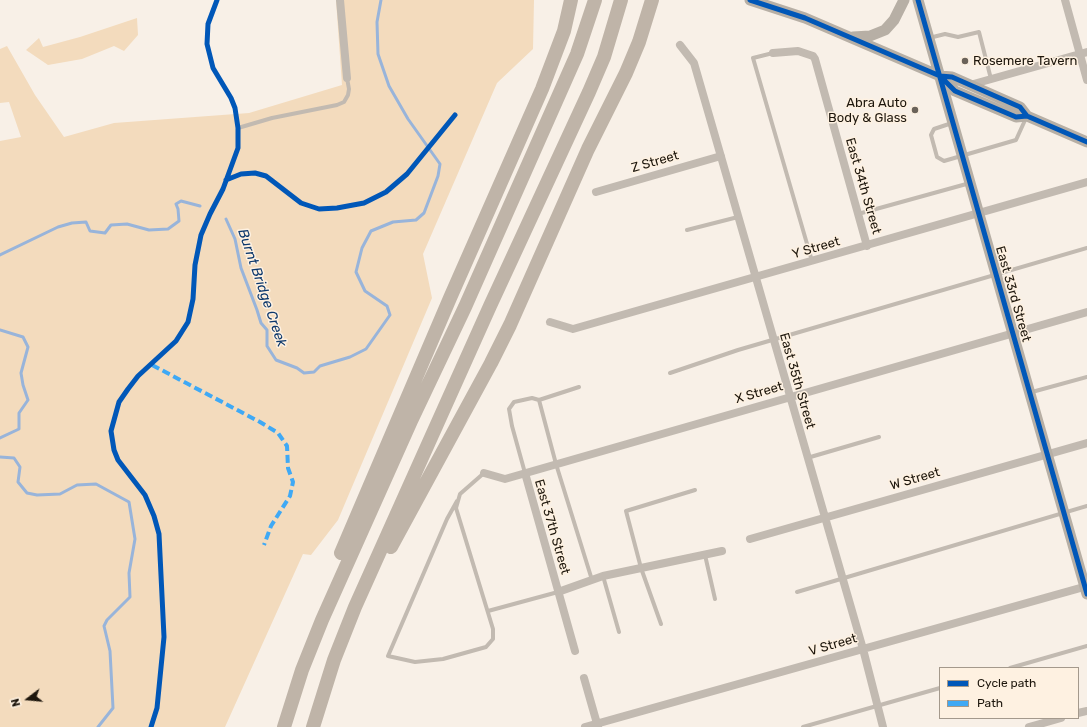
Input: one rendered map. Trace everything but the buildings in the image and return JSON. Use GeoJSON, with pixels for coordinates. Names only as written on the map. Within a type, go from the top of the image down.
{"type":"FeatureCollection","features":[{"type":"Feature","properties":{"kind":"highway"},"geometry":{"type":"LineString","coordinates":[[284,727],[297,686],[315,614],[450,298],[540,95],[557,52],[571,0]]}},
{"type":"Feature","properties":{"kind":"highway"},"geometry":{"type":"LineString","coordinates":[[297,686],[345,567],[465,307],[577,54],[595,0]]}},
{"type":"Feature","properties":{"kind":"highway"},"geometry":{"type":"LineString","coordinates":[[313,727],[322,694],[346,630],[490,306],[590,92],[608,43],[621,0]]}},
{"type":"Feature","properties":{"kind":"highway"},"geometry":{"type":"LineString","coordinates":[[346,630],[491,363],[510,324],[588,149],[626,73],[639,42],[652,0]]}},
{"type":"Feature","properties":{"kind":"street"},"geometry":{"type":"LineString","coordinates":[[340,0],[348,78]]}},
{"type":"Feature","properties":{"kind":"street"},"geometry":{"type":"LineString","coordinates":[[750,0],[805,18],[940,76],[952,77],[1020,107],[1027,116]]}},
{"type":"Feature","properties":{"kind":"street"},"geometry":{"type":"LineString","coordinates":[[853,38],[870,36],[885,30],[894,20],[904,0]]}},
{"type":"Feature","properties":{"kind":"street","name":"East 33rd Street"},"geometry":{"type":"LineString","coordinates":[[918,0],[1086,589]]}},
{"type":"Feature","properties":{"kind":"street"},"geometry":{"type":"LineString","coordinates":[[1065,0],[1083,53],[1087,80]]}},
{"type":"Feature","properties":{"kind":"street","name":"East 35th Street"},"geometry":{"type":"LineString","coordinates":[[680,45],[694,63],[841,579],[863,649],[883,727]]}},
{"type":"Feature","properties":{"kind":"street","name":"East 34th Street"},"geometry":{"type":"LineString","coordinates":[[773,53],[798,51],[813,56],[815,59],[867,246]]}},
{"type":"Feature","properties":{"kind":"street"},"geometry":{"type":"LineString","coordinates":[[970,85],[1083,53]]}},
{"type":"Feature","properties":{"kind":"street"},"geometry":{"type":"LineString","coordinates":[[940,76],[955,91],[1016,117],[1027,116],[1087,142]]}},
{"type":"Feature","properties":{"kind":"street","name":"Z Street"},"geometry":{"type":"LineString","coordinates":[[596,192],[720,156]]}},
{"type":"Feature","properties":{"kind":"street","name":"Y Street"},"geometry":{"type":"LineString","coordinates":[[550,322],[573,329],[1087,182]]}},
{"type":"Feature","properties":{"kind":"street","name":"X Street"},"geometry":{"type":"LineString","coordinates":[[484,473],[505,479],[1087,312]]}},
{"type":"Feature","properties":{"kind":"street","name":"W Street"},"geometry":{"type":"LineString","coordinates":[[750,539],[1087,443]]}},
{"type":"Feature","properties":{"kind":"street","name":"East 37th Street"},"geometry":{"type":"LineString","coordinates":[[524,473],[575,651]]}},
{"type":"Feature","properties":{"kind":"street"},"geometry":{"type":"LineString","coordinates":[[558,592],[604,576],[722,551]]}},
{"type":"Feature","properties":{"kind":"street","name":"V Street"},"geometry":{"type":"LineString","coordinates":[[585,727],[597,725],[863,649],[1086,589]]}},
{"type":"Feature","properties":{"kind":"street"},"geometry":{"type":"LineString","coordinates":[[584,678],[597,725]]}},
{"type":"Feature","properties":{"kind":"street"},"geometry":{"type":"LineString","coordinates":[[1029,727],[1057,719]]}},
{"type":"Feature","properties":{"kind":"lane"},"geometry":{"type":"LineString","coordinates":[[929,38],[945,34],[958,38],[979,32],[991,79]]}},
{"type":"Feature","properties":{"kind":"lane"},"geometry":{"type":"LineString","coordinates":[[773,53],[753,58],[812,261]]}},
{"type":"Feature","properties":{"kind":"lane"},"geometry":{"type":"LineString","coordinates":[[238,128],[272,118],[337,105],[344,102],[348,95],[349,89],[348,78]]}},
{"type":"Feature","properties":{"kind":"lane"},"geometry":{"type":"LineString","coordinates":[[953,123],[934,129],[931,135],[938,157],[944,161],[962,154],[1016,140],[1027,116]]}},
{"type":"Feature","properties":{"kind":"lane"},"geometry":{"type":"LineString","coordinates":[[858,214],[970,183]]}},
{"type":"Feature","properties":{"kind":"lane"},"geometry":{"type":"LineString","coordinates":[[687,230],[738,217]]}},
{"type":"Feature","properties":{"kind":"lane"},"geometry":{"type":"LineString","coordinates":[[670,373],[773,340],[1087,248]]}},
{"type":"Feature","properties":{"kind":"lane"},"geometry":{"type":"LineString","coordinates":[[1030,392],[1087,377]]}},
{"type":"Feature","properties":{"kind":"lane"},"geometry":{"type":"LineString","coordinates":[[579,387],[539,400],[556,464],[592,580]]}},
{"type":"Feature","properties":{"kind":"lane","name":"East 37th Street"},"geometry":{"type":"LineString","coordinates":[[524,473],[509,409],[514,402],[532,398],[539,400]]}},
{"type":"Feature","properties":{"kind":"lane"},"geometry":{"type":"LineString","coordinates":[[807,458],[879,436]]}},
{"type":"Feature","properties":{"kind":"lane"},"geometry":{"type":"LineString","coordinates":[[457,501],[457,516],[494,634],[490,644],[486,647],[443,659],[415,662],[388,656],[447,519],[460,494],[484,473]]}},
{"type":"Feature","properties":{"kind":"lane"},"geometry":{"type":"LineString","coordinates":[[661,624],[640,568],[626,511],[695,490]]}},
{"type":"Feature","properties":{"kind":"lane"},"geometry":{"type":"LineString","coordinates":[[796,592],[1087,506]]}},
{"type":"Feature","properties":{"kind":"lane"},"geometry":{"type":"LineString","coordinates":[[705,555],[716,599]]}},
{"type":"Feature","properties":{"kind":"lane"},"geometry":{"type":"LineString","coordinates":[[604,576],[619,632]]}},
{"type":"Feature","properties":{"kind":"lane"},"geometry":{"type":"LineString","coordinates":[[488,611],[558,592]]}},
{"type":"Feature","properties":{"kind":"lane"},"geometry":{"type":"LineString","coordinates":[[1014,667],[1087,646]]}},
{"type":"Feature","properties":{"kind":"lane"},"geometry":{"type":"LineString","coordinates":[[803,727],[939,688]]}},
{"type":"Feature","properties":{"kind":"shaded area"},"geometry":{"type":"Polygon","coordinates":[[[336,0],[534,0],[533,49],[497,83],[423,254],[432,298],[338,520],[311,555],[303,554],[225,727],[0,727],[0,141],[21,137],[9,102],[0,103],[0,49],[7,46],[35,95],[64,137],[114,123],[249,113],[342,85],[336,0]]]}},
{"type":"Feature","properties":{"kind":"shaded area"},"geometry":{"type":"Polygon","coordinates":[[[137,18],[138,35],[124,51],[114,46],[82,59],[48,65],[26,50],[39,38],[43,47],[80,37],[137,18]]]}},
{"type":"Feature","properties":{"kind":"waterway","name":"Burnt Bridge Creek"},"geometry":{"type":"LineString","coordinates":[[226,219],[235,239],[241,268],[261,323],[267,330],[267,346],[276,360],[297,368],[304,373],[314,372],[320,366],[350,357],[366,349],[390,315],[387,306],[365,291],[356,272],[362,248],[371,231],[393,222],[416,220],[424,213],[438,176],[440,164],[408,119],[389,86],[378,54],[377,22],[381,0]]}},
{"type":"Feature","properties":{"kind":"waterway","name":"Burnt Bridge Creek"},"geometry":{"type":"LineString","coordinates":[[0,255],[58,227],[72,223],[86,222],[90,231],[105,233],[111,225],[127,224],[149,230],[168,229],[179,221],[176,204],[181,201],[200,206]]}},
{"type":"Feature","properties":{"kind":"waterway","name":"Burnt Bridge Creek"},"geometry":{"type":"LineString","coordinates":[[0,330],[23,337],[28,347],[21,373],[28,400],[19,413],[19,429],[0,438]]}},
{"type":"Feature","properties":{"kind":"waterway","name":"Burnt Bridge Creek"},"geometry":{"type":"LineString","coordinates":[[0,457],[14,458],[20,467],[18,482],[27,493],[37,495],[60,494],[77,485],[96,484],[129,502],[135,539],[129,573],[130,597],[107,620],[104,626],[110,651],[113,708],[98,727]]}},
{"type":"Feature","properties":{"kind":"marked path"},"geometry":{"type":"LineString","coordinates":[[152,365],[260,422],[278,433],[287,446],[288,468],[293,482],[290,496],[271,526],[264,545]]}},
{"type":"Feature","properties":{"kind":"cycle path"},"geometry":{"type":"LineString","coordinates":[[151,727],[157,708],[164,637],[159,534],[154,516],[145,495],[118,460],[114,450],[111,431],[119,402],[128,389],[138,376],[176,341],[188,322],[193,299],[195,265],[201,235],[223,189],[238,148],[238,128],[235,108],[231,98],[213,68],[207,44],[208,24],[217,0]]}},
{"type":"Feature","properties":{"kind":"cycle path"},"geometry":{"type":"LineString","coordinates":[[750,0],[805,18],[940,76],[952,77],[1020,107],[1027,116]]}},
{"type":"Feature","properties":{"kind":"cycle path"},"geometry":{"type":"LineString","coordinates":[[918,0],[1087,594]]}},
{"type":"Feature","properties":{"kind":"cycle path"},"geometry":{"type":"LineString","coordinates":[[942,78],[955,91],[1016,117],[1027,116],[1087,142]]}},
{"type":"Feature","properties":{"kind":"cycle path"},"geometry":{"type":"LineString","coordinates":[[226,180],[241,174],[255,173],[266,176],[301,203],[319,209],[337,208],[364,203],[386,192],[407,174],[455,115]]}},
{"type":"Feature","properties":{"kind":"place","name":"Rosemere Tavern"},"geometry":{"type":"Point","coordinates":[965,61]}},
{"type":"Feature","properties":{"kind":"place","name":"Abra Auto Body & Glass"},"geometry":{"type":"Point","coordinates":[915,110]}}]}
